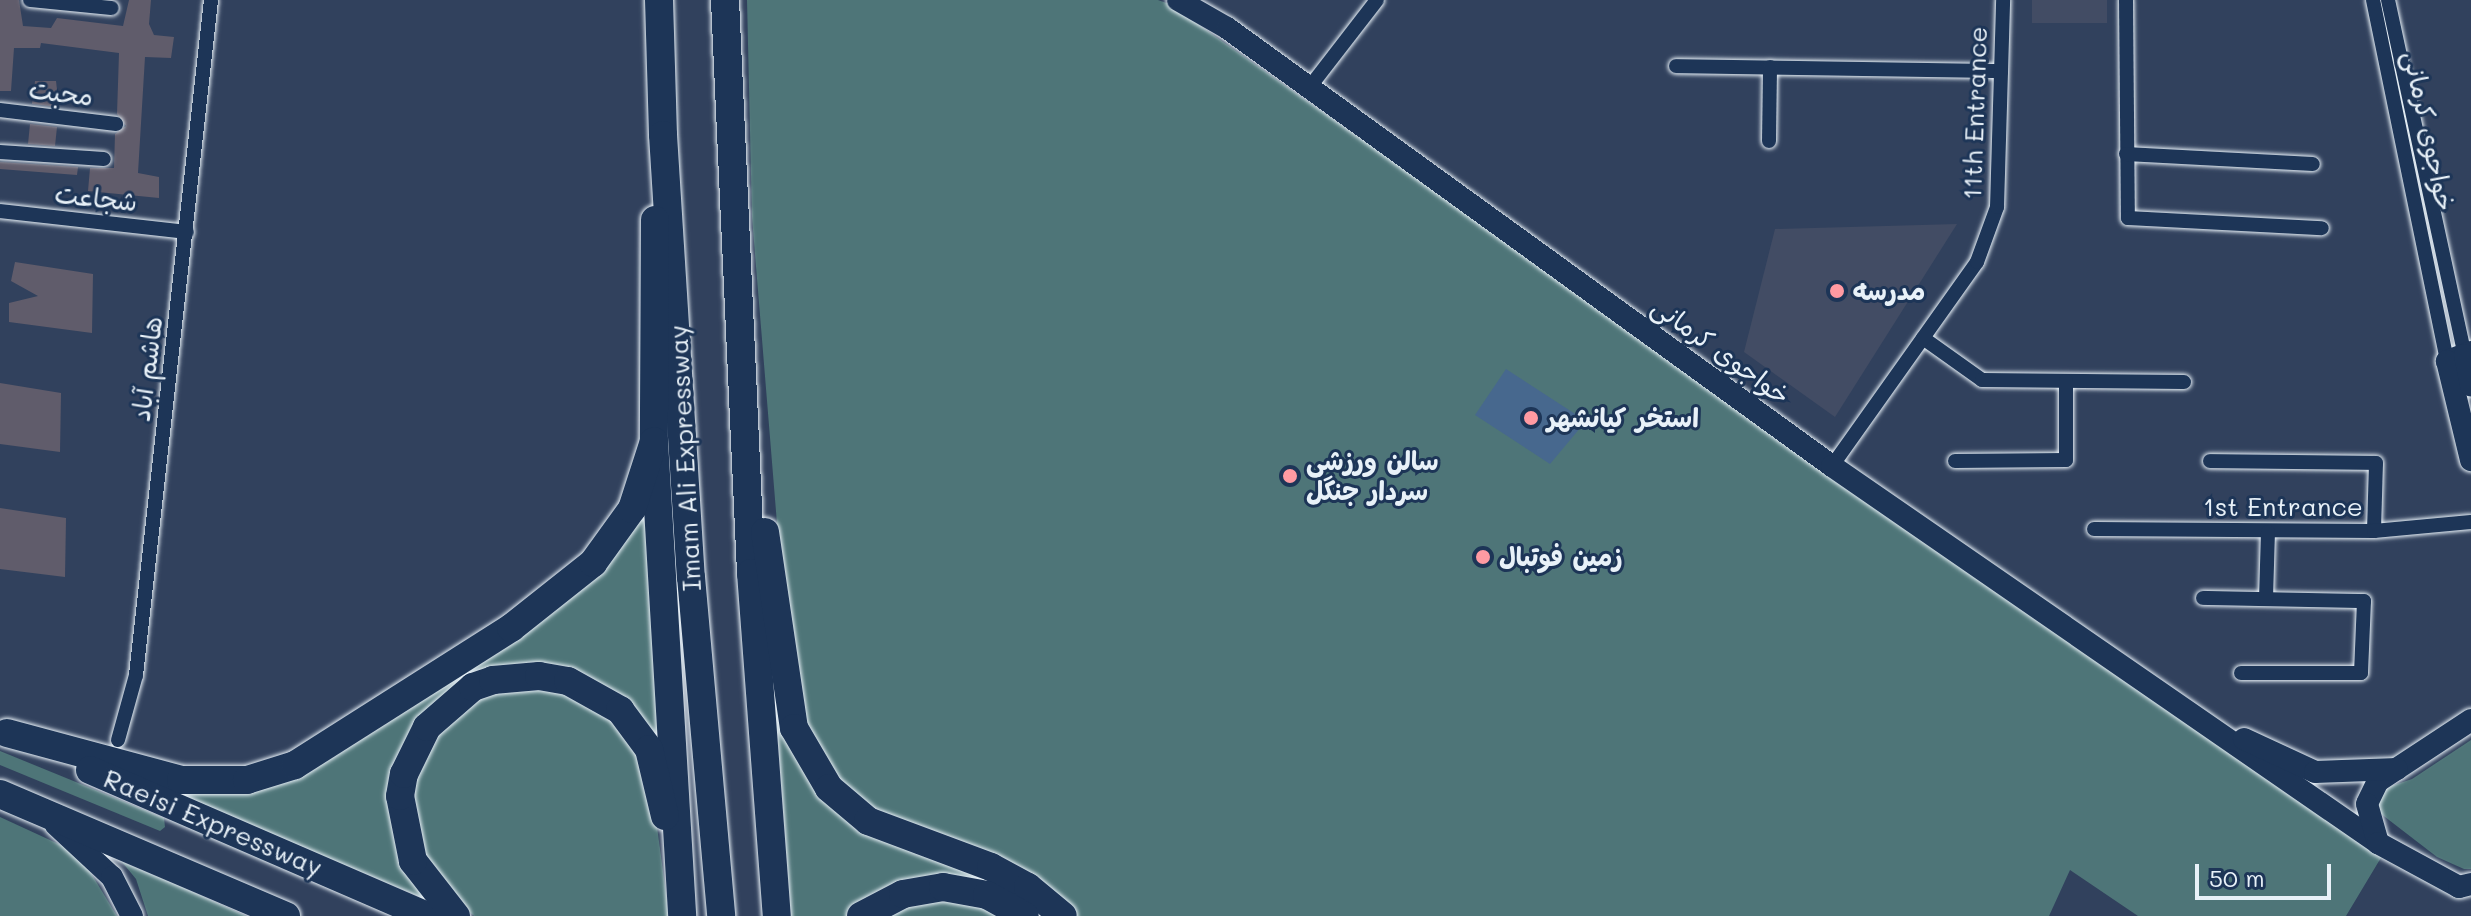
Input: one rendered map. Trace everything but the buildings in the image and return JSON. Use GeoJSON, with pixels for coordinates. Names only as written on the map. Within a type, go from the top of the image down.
{"type":"FeatureCollection","features":[{"type":"Feature","properties":{"kind":"highway","name":"Imam Ali Expressway"},"geometry":{"type":"LineString","coordinates":[[659,0],[663,135],[691,577],[721,916]]}},
{"type":"Feature","properties":{"kind":"highway"},"geometry":{"type":"LineString","coordinates":[[725,0],[744,437],[777,916]]}},
{"type":"Feature","properties":{"kind":"highway"},"geometry":{"type":"LineString","coordinates":[[663,135],[651,266],[654,441],[678,814],[677,876]]}},
{"type":"Feature","properties":{"kind":"highway"},"geometry":{"type":"LineString","coordinates":[[744,437],[762,504],[790,711],[815,770],[868,821],[991,867],[1028,887],[1063,916]]}},
{"type":"Feature","properties":{"kind":"highway"},"geometry":{"type":"LineString","coordinates":[[4,732],[181,780],[247,780],[295,765],[511,628],[593,563],[632,509],[654,441]]}},
{"type":"Feature","properties":{"kind":"highway"},"geometry":{"type":"LineString","coordinates":[[456,916],[413,861],[400,796],[404,774],[427,727],[455,698],[493,680],[539,676],[568,681],[620,710],[639,730],[655,771],[677,876],[682,916]]}},
{"type":"Feature","properties":{"kind":"highway","name":"Raeisi Expressway"},"geometry":{"type":"LineString","coordinates":[[4,732],[427,916]]}},
{"type":"Feature","properties":{"kind":"highway"},"geometry":{"type":"LineString","coordinates":[[0,794],[286,916]]}},
{"type":"Feature","properties":{"kind":"highway"},"geometry":{"type":"LineString","coordinates":[[861,916],[903,894],[943,887],[987,895],[1025,916]]}},
{"type":"Feature","properties":{"kind":"main road"},"geometry":{"type":"LineString","coordinates":[[1178,0],[1227,28]]}},
{"type":"Feature","properties":{"kind":"main road"},"geometry":{"type":"LineString","coordinates":[[1201,0],[1227,28]]}},
{"type":"Feature","properties":{"kind":"main road","name":"خواجوی کرمانی"},"geometry":{"type":"LineString","coordinates":[[1227,28],[1832,466],[2190,710]]}},
{"type":"Feature","properties":{"kind":"main road","name":"خواجوی کرمانی"},"geometry":{"type":"LineString","coordinates":[[2464,356],[2471,385]]}},
{"type":"Feature","properties":{"kind":"main road","name":"خواجوی کرمانی"},"geometry":{"type":"LineString","coordinates":[[2464,356],[2471,460]]}},
{"type":"Feature","properties":{"kind":"main road"},"geometry":{"type":"LineString","coordinates":[[2441,741],[2471,701]]}},
{"type":"Feature","properties":{"kind":"main road"},"geometry":{"type":"LineString","coordinates":[[2190,710],[2304,769],[2330,774],[2398,769]]}},
{"type":"Feature","properties":{"kind":"main road"},"geometry":{"type":"LineString","coordinates":[[2190,710],[2262,767],[2378,843],[2467,887]]}},
{"type":"Feature","properties":{"kind":"main road"},"geometry":{"type":"LineString","coordinates":[[2378,843],[2367,796],[2378,781],[2471,720]]}},
{"type":"Feature","properties":{"kind":"main road"},"geometry":{"type":"LineString","coordinates":[[33,807],[92,853],[112,877],[132,916]]}},
{"type":"Feature","properties":{"kind":"street"},"geometry":{"type":"LineString","coordinates":[[30,0],[112,8]]}},
{"type":"Feature","properties":{"kind":"street","name":"هاشم آباد"},"geometry":{"type":"LineString","coordinates":[[118,740],[136,675],[211,0]]}},
{"type":"Feature","properties":{"kind":"street"},"geometry":{"type":"LineString","coordinates":[[1309,88],[1377,0]]}},
{"type":"Feature","properties":{"kind":"street","name":"11th Entrance"},"geometry":{"type":"LineString","coordinates":[[1832,466],[1977,262],[1997,207],[2003,0]]}},
{"type":"Feature","properties":{"kind":"street"},"geometry":{"type":"LineString","coordinates":[[2126,0],[2128,218],[2322,228]]}},
{"type":"Feature","properties":{"kind":"street","name":"خواجوی کرمانی"},"geometry":{"type":"LineString","coordinates":[[2373,0],[2464,356]]}},
{"type":"Feature","properties":{"kind":"street","name":"خواجوی کرمانی"},"geometry":{"type":"LineString","coordinates":[[2388,0],[2464,356]]}},
{"type":"Feature","properties":{"kind":"street"},"geometry":{"type":"LineString","coordinates":[[1676,66],[2001,71]]}},
{"type":"Feature","properties":{"kind":"street"},"geometry":{"type":"LineString","coordinates":[[1769,141],[1770,67]]}},
{"type":"Feature","properties":{"kind":"street","name":"محبت"},"geometry":{"type":"LineString","coordinates":[[0,110],[116,124]]}},
{"type":"Feature","properties":{"kind":"street"},"geometry":{"type":"LineString","coordinates":[[0,152],[104,159]]}},
{"type":"Feature","properties":{"kind":"street"},"geometry":{"type":"LineString","coordinates":[[2126,154],[2313,164]]}},
{"type":"Feature","properties":{"kind":"street","name":"شجاعت"},"geometry":{"type":"LineString","coordinates":[[0,211],[187,232]]}},
{"type":"Feature","properties":{"kind":"street"},"geometry":{"type":"LineString","coordinates":[[1923,338],[1982,380],[2184,382]]}},
{"type":"Feature","properties":{"kind":"street"},"geometry":{"type":"LineString","coordinates":[[1955,461],[2066,460],[2066,381]]}},
{"type":"Feature","properties":{"kind":"street"},"geometry":{"type":"LineString","coordinates":[[2210,461],[2376,463],[2374,531]]}},
{"type":"Feature","properties":{"kind":"street","name":"1st Entrance"},"geometry":{"type":"LineString","coordinates":[[2094,529],[2374,531],[2471,522]]}},
{"type":"Feature","properties":{"kind":"street"},"geometry":{"type":"LineString","coordinates":[[2266,599],[2268,532]]}},
{"type":"Feature","properties":{"kind":"street"},"geometry":{"type":"LineString","coordinates":[[2203,598],[2364,601],[2361,673],[2241,673]]}},
{"type":"Feature","properties":{"kind":"shaded area"},"geometry":{"type":"Polygon","coordinates":[[[2032,0],[2107,0],[2107,23],[2032,23],[2032,0]]]}},
{"type":"Feature","properties":{"kind":"shaded area","name":"مدرسه"},"geometry":{"type":"Polygon","coordinates":[[[1957,224],[1835,417],[1744,352],[1775,229],[1957,224]]]}},
{"type":"Feature","properties":{"kind":"shaded area","name":"استخر کیانشهر"},"geometry":{"type":"Polygon","coordinates":[[[1506,369],[1586,421],[1550,464],[1475,415],[1506,369]]]}},
{"type":"Feature","properties":{"kind":"green space"},"geometry":{"type":"Polygon","coordinates":[[[747,0],[1158,0],[1169,4],[2382,856],[2346,916],[2138,916],[2070,870],[2049,916],[1073,916],[860,806],[809,747],[779,548],[752,217],[747,0]]]}},
{"type":"Feature","properties":{"kind":"green space"},"geometry":{"type":"Polygon","coordinates":[[[650,479],[673,826],[646,722],[504,668],[395,774],[439,905],[110,766],[218,790],[510,637],[650,479]]]}},
{"type":"Feature","properties":{"kind":"green space"},"geometry":{"type":"Polygon","coordinates":[[[765,565],[816,783],[987,870],[1054,916],[1037,916],[991,888],[848,916],[791,916],[765,565]]]}},
{"type":"Feature","properties":{"kind":"green space"},"geometry":{"type":"Polygon","coordinates":[[[557,685],[624,724],[653,797],[669,916],[474,916],[437,883],[424,863],[410,803],[427,744],[485,692],[557,685]]]}},
{"type":"Feature","properties":{"kind":"green space"},"geometry":{"type":"Polygon","coordinates":[[[2471,740],[2471,869],[2464,869],[2437,857],[2376,810],[2382,789],[2412,779],[2471,740]]]}},
{"type":"Feature","properties":{"kind":"green space"},"geometry":{"type":"Polygon","coordinates":[[[0,751],[164,818],[165,827],[160,831],[0,765],[0,751]]]}},
{"type":"Feature","properties":{"kind":"green space"},"geometry":{"type":"Polygon","coordinates":[[[0,817],[63,846],[86,865],[117,916],[0,916],[0,817]]]}},
{"type":"Feature","properties":{"kind":"green space"},"geometry":{"type":"Polygon","coordinates":[[[122,862],[246,916],[148,916],[136,879],[122,862]]]}},
{"type":"Feature","properties":{"kind":"green space"},"geometry":{"type":"Polygon","coordinates":[[[955,893],[1010,916],[873,916],[955,893]]]}},
{"type":"Feature","properties":{"kind":"place","name":"مدرسه"},"geometry":{"type":"Point","coordinates":[1837,291]}},
{"type":"Feature","properties":{"kind":"place","name":"استخر کیانشهر"},"geometry":{"type":"Point","coordinates":[1531,418]}},
{"type":"Feature","properties":{"kind":"place","name":"سالن ورزشی سردار جنگل"},"geometry":{"type":"Point","coordinates":[1290,476]}},
{"type":"Feature","properties":{"kind":"place","name":"زمین فوتبال"},"geometry":{"type":"Point","coordinates":[1483,557]}}]}
